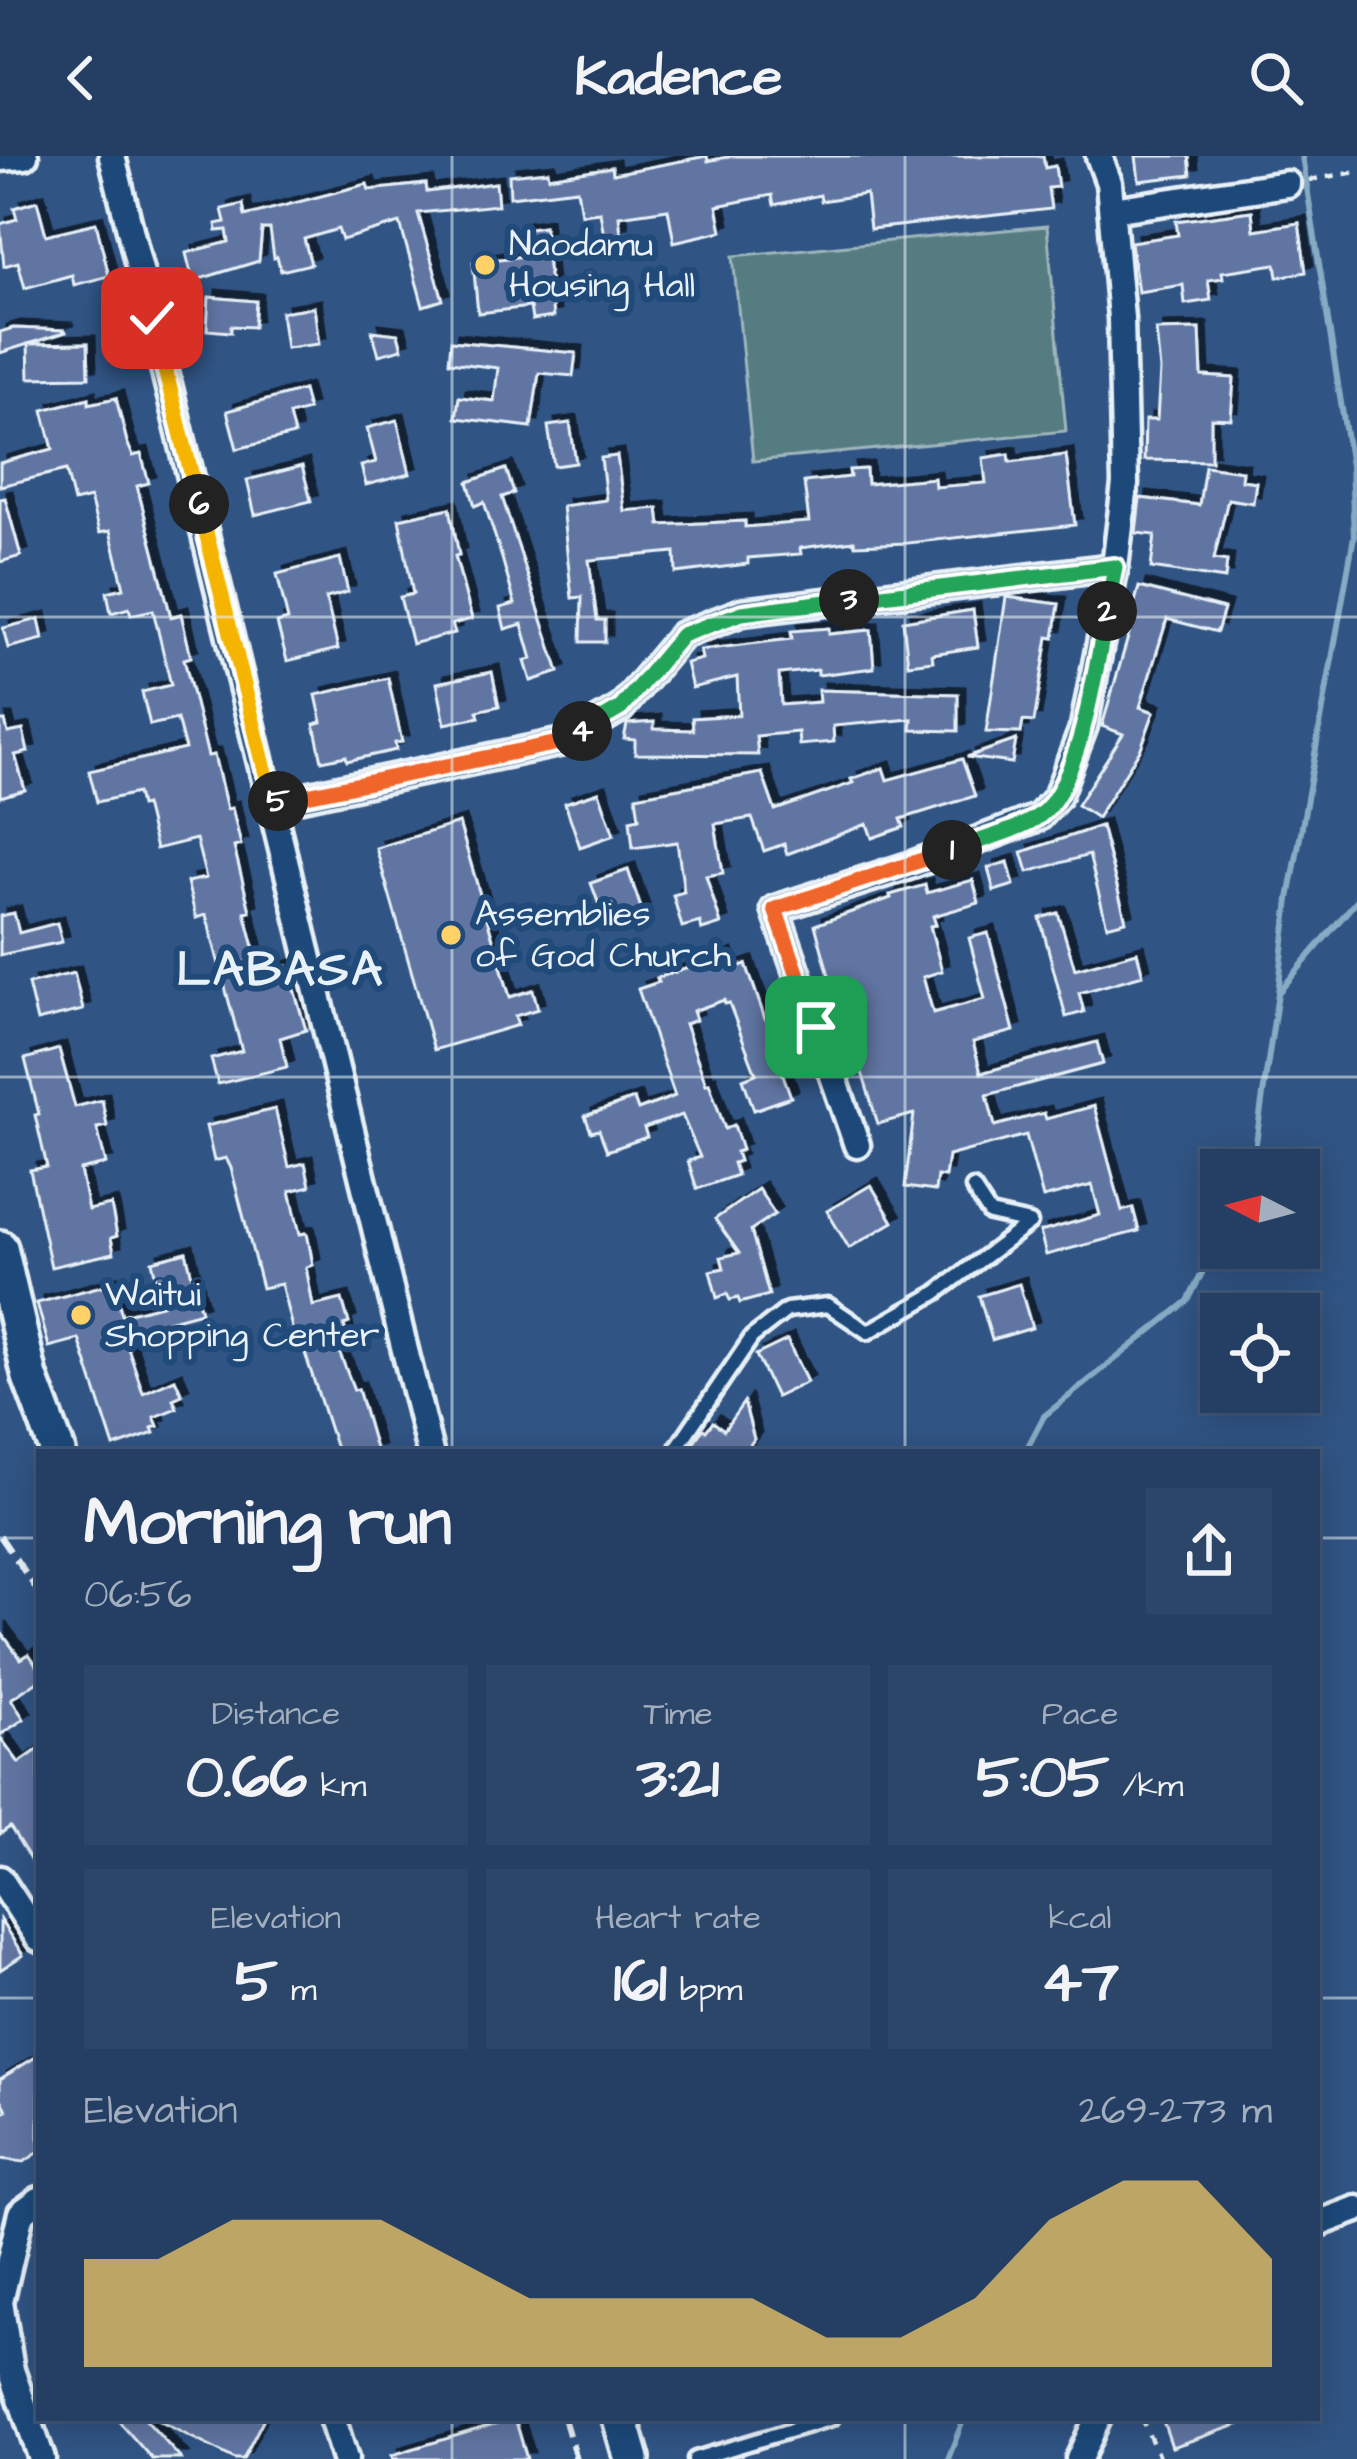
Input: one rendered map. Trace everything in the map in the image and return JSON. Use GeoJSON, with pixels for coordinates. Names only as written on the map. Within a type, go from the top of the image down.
{"type":"FeatureCollection","features":[{"type":"Feature","properties":{"kind":"main road"},"geometry":{"type":"LineString","coordinates":[[0,1248],[30,1377],[57,1449]]}},
{"type":"Feature","properties":{"kind":"main road"},"geometry":{"type":"LineString","coordinates":[[621,2421],[632,2459]]}},
{"type":"Feature","properties":{"kind":"street"},"geometry":{"type":"LineString","coordinates":[[0,158],[25,156]]}},
{"type":"Feature","properties":{"kind":"street"},"geometry":{"type":"LineString","coordinates":[[112,156],[429,1449]]}},
{"type":"Feature","properties":{"kind":"street"},"geometry":{"type":"LineString","coordinates":[[857,1145],[775,909],[1039,817],[1057,797],[1084,726],[1126,484],[1121,318],[1109,183],[1099,156]]}},
{"type":"Feature","properties":{"kind":"street"},"geometry":{"type":"LineString","coordinates":[[1112,210],[1287,184]]}},
{"type":"Feature","properties":{"kind":"street"},"geometry":{"type":"LineString","coordinates":[[273,802],[563,742],[621,708],[682,635],[742,613],[1115,567]]}},
{"type":"Feature","properties":{"kind":"street"},"geometry":{"type":"LineString","coordinates":[[0,1880],[36,1934]]}},
{"type":"Feature","properties":{"kind":"street"},"geometry":{"type":"LineString","coordinates":[[36,2202],[21,2213],[0,2302],[11,2370],[42,2459]]}},
{"type":"Feature","properties":{"kind":"street"},"geometry":{"type":"LineString","coordinates":[[1320,2223],[1357,2209]]}},
{"type":"Feature","properties":{"kind":"street"},"geometry":{"type":"LineString","coordinates":[[333,2421],[345,2459]]}},
{"type":"Feature","properties":{"kind":"street"},"geometry":{"type":"LineString","coordinates":[[1079,2459],[1098,2421]]}},
{"type":"Feature","properties":{"kind":"lane"},"geometry":{"type":"LineString","coordinates":[[676,1449],[752,1337],[787,1310],[828,1305],[868,1332],[937,1292],[1030,1223],[990,1214],[973,1188]]}},
{"type":"Feature","properties":{"kind":"lane"},"geometry":{"type":"LineString","coordinates":[[695,2459],[822,2421]]}},
{"type":"Feature","properties":{"kind":"path"},"geometry":{"type":"LineString","coordinates":[[1321,178],[1357,172]]}},
{"type":"Feature","properties":{"kind":"path"},"geometry":{"type":"LineString","coordinates":[[1143,2421],[1160,2459]]}},
{"type":"Feature","properties":{"kind":"green space"},"geometry":{"type":"Polygon","coordinates":[[[1047,226],[1066,431],[753,461],[733,256],[1047,226]]]}},
{"type":"Feature","properties":{"kind":"building"},"geometry":{"type":"Polygon","coordinates":[[[707,156],[708,161],[732,156],[1043,156],[1045,168],[1055,166],[1058,187],[1048,188],[1051,209],[870,229],[866,194],[821,201],[820,195],[774,205],[772,195],[717,206],[722,231],[674,242],[668,209],[619,216],[621,234],[604,236],[600,212],[581,214],[577,189],[510,197],[509,175],[548,171],[549,177],[612,167],[613,174],[707,156]]]}},
{"type":"Feature","properties":{"kind":"building"},"geometry":{"type":"Polygon","coordinates":[[[1136,156],[1189,156],[1191,175],[1139,181],[1136,156]]]}},
{"type":"Feature","properties":{"kind":"building"},"geometry":{"type":"Polygon","coordinates":[[[496,183],[498,205],[418,213],[443,300],[423,306],[400,223],[342,240],[338,229],[304,239],[311,264],[281,271],[270,229],[262,229],[259,261],[193,281],[186,253],[229,242],[227,230],[217,231],[216,224],[225,222],[222,209],[243,204],[245,216],[367,184],[369,190],[426,184],[427,192],[496,183]]]}},
{"type":"Feature","properties":{"kind":"building"},"geometry":{"type":"Polygon","coordinates":[[[37,201],[46,235],[96,223],[109,276],[74,285],[72,275],[25,288],[18,262],[4,266],[0,224],[17,219],[14,208],[37,201]]]}},
{"type":"Feature","properties":{"kind":"building"},"geometry":{"type":"Polygon","coordinates":[[[1252,211],[1254,230],[1299,223],[1306,272],[1278,277],[1276,264],[1222,272],[1223,278],[1208,280],[1211,300],[1185,304],[1183,285],[1138,292],[1131,242],[1178,235],[1176,221],[1252,211]]]}},
{"type":"Feature","properties":{"kind":"building"},"geometry":{"type":"Polygon","coordinates":[[[544,226],[553,317],[532,320],[530,307],[478,313],[473,262],[525,256],[522,229],[544,226]]]}},
{"type":"Feature","properties":{"kind":"building"},"geometry":{"type":"Polygon","coordinates":[[[209,297],[256,301],[254,327],[207,330],[209,297]]]}},
{"type":"Feature","properties":{"kind":"building"},"geometry":{"type":"Polygon","coordinates":[[[314,307],[319,344],[286,348],[281,312],[314,307]]]}},
{"type":"Feature","properties":{"kind":"building"},"geometry":{"type":"Polygon","coordinates":[[[13,328],[66,332],[0,353],[0,332],[13,328]]]}},
{"type":"Feature","properties":{"kind":"building"},"geometry":{"type":"Polygon","coordinates":[[[1200,329],[1202,376],[1234,378],[1231,419],[1211,418],[1211,461],[1144,460],[1145,420],[1157,420],[1156,330],[1200,329]]]}},
{"type":"Feature","properties":{"kind":"building"},"geometry":{"type":"Polygon","coordinates":[[[372,331],[398,334],[402,349],[379,355],[372,331]]]}},
{"type":"Feature","properties":{"kind":"building"},"geometry":{"type":"Polygon","coordinates":[[[451,341],[576,353],[573,376],[539,373],[531,427],[456,418],[459,397],[494,401],[498,368],[449,362],[451,341]]]}},
{"type":"Feature","properties":{"kind":"building"},"geometry":{"type":"Polygon","coordinates":[[[88,343],[89,377],[29,378],[28,344],[88,343]]]}},
{"type":"Feature","properties":{"kind":"building"},"geometry":{"type":"Polygon","coordinates":[[[303,390],[308,410],[289,415],[294,435],[237,449],[227,411],[303,390]]]}},
{"type":"Feature","properties":{"kind":"building"},"geometry":{"type":"Polygon","coordinates":[[[89,398],[89,404],[116,398],[133,456],[141,454],[149,483],[137,486],[171,617],[181,614],[191,657],[184,659],[208,756],[214,755],[227,809],[232,808],[241,845],[234,847],[250,911],[245,912],[261,974],[287,966],[306,1030],[280,1038],[287,1067],[218,1084],[211,1059],[242,1051],[206,915],[196,918],[187,882],[206,878],[196,839],[156,849],[145,805],[140,806],[137,793],[97,802],[89,771],[185,749],[177,719],[150,725],[142,692],[171,685],[153,610],[131,615],[129,608],[111,613],[107,592],[124,588],[110,531],[99,533],[90,498],[74,502],[66,470],[0,486],[0,463],[53,449],[43,410],[89,398]]]}},
{"type":"Feature","properties":{"kind":"building"},"geometry":{"type":"Polygon","coordinates":[[[397,420],[410,474],[366,485],[361,466],[376,462],[367,428],[397,420]]]}},
{"type":"Feature","properties":{"kind":"building"},"geometry":{"type":"Polygon","coordinates":[[[570,423],[576,463],[554,466],[548,426],[570,423]]]}},
{"type":"Feature","properties":{"kind":"building"},"geometry":{"type":"Polygon","coordinates":[[[1009,454],[1010,462],[1066,455],[1075,525],[908,543],[855,545],[854,541],[800,548],[801,554],[748,558],[748,564],[676,573],[675,552],[589,560],[597,620],[605,620],[605,642],[581,642],[582,597],[572,598],[562,506],[606,500],[601,458],[617,456],[624,511],[658,508],[660,525],[745,521],[745,527],[809,522],[804,482],[850,477],[849,470],[866,469],[867,484],[934,478],[935,487],[986,483],[983,458],[1009,454]]]}},
{"type":"Feature","properties":{"kind":"building"},"geometry":{"type":"Polygon","coordinates":[[[302,466],[311,501],[255,515],[247,480],[302,466]]]}},
{"type":"Feature","properties":{"kind":"building"},"geometry":{"type":"Polygon","coordinates":[[[1205,466],[1242,471],[1241,480],[1256,482],[1253,503],[1228,499],[1214,559],[1227,561],[1225,579],[1151,568],[1155,535],[1136,533],[1140,498],[1199,505],[1205,466]]]}},
{"type":"Feature","properties":{"kind":"building"},"geometry":{"type":"Polygon","coordinates":[[[506,469],[514,493],[502,497],[559,672],[531,681],[525,661],[532,659],[522,624],[505,629],[500,608],[515,604],[502,558],[484,502],[475,506],[468,482],[506,469]]]}},
{"type":"Feature","properties":{"kind":"building"},"geometry":{"type":"Polygon","coordinates":[[[5,498],[21,556],[0,562],[0,499],[5,498]]]}},
{"type":"Feature","properties":{"kind":"building"},"geometry":{"type":"Polygon","coordinates":[[[450,508],[459,555],[455,556],[472,619],[452,624],[455,633],[412,644],[400,597],[413,594],[399,519],[450,508]]]}},
{"type":"Feature","properties":{"kind":"building"},"geometry":{"type":"Polygon","coordinates":[[[340,558],[348,592],[326,598],[338,649],[287,661],[277,623],[288,620],[277,574],[340,558]]]}},
{"type":"Feature","properties":{"kind":"building"},"geometry":{"type":"Polygon","coordinates":[[[1139,587],[1224,609],[1217,632],[1167,619],[1140,707],[1154,712],[1141,748],[1097,818],[1077,805],[1123,734],[1102,726],[1139,587]]]}},
{"type":"Feature","properties":{"kind":"building"},"geometry":{"type":"Polygon","coordinates":[[[1006,597],[1059,604],[1054,638],[1048,637],[1034,722],[1023,721],[1021,733],[986,732],[1006,597]]]}},
{"type":"Feature","properties":{"kind":"building"},"geometry":{"type":"Polygon","coordinates":[[[973,610],[978,647],[932,654],[933,661],[908,664],[903,621],[973,610]]]}},
{"type":"Feature","properties":{"kind":"building"},"geometry":{"type":"Polygon","coordinates":[[[39,619],[43,639],[8,648],[3,628],[39,619]]]}},
{"type":"Feature","properties":{"kind":"building"},"geometry":{"type":"Polygon","coordinates":[[[829,628],[829,634],[871,630],[874,668],[779,674],[781,705],[819,702],[818,690],[958,694],[958,731],[911,730],[912,719],[833,726],[834,742],[799,745],[798,732],[756,736],[758,755],[635,754],[635,740],[624,739],[627,724],[654,722],[654,729],[693,730],[692,718],[739,715],[737,677],[692,688],[686,663],[702,659],[700,650],[792,639],[791,631],[829,628]]]}},
{"type":"Feature","properties":{"kind":"building"},"geometry":{"type":"Polygon","coordinates":[[[492,672],[499,706],[477,711],[479,717],[445,724],[437,683],[492,672]]]}},
{"type":"Feature","properties":{"kind":"building"},"geometry":{"type":"Polygon","coordinates":[[[388,678],[402,742],[395,743],[396,750],[347,761],[346,756],[322,761],[314,724],[322,722],[316,695],[388,678]]]}},
{"type":"Feature","properties":{"kind":"building"},"geometry":{"type":"Polygon","coordinates":[[[0,721],[5,721],[8,733],[23,730],[28,752],[15,755],[25,790],[0,797],[0,721]]]}},
{"type":"Feature","properties":{"kind":"building"},"geometry":{"type":"Polygon","coordinates":[[[1016,740],[1012,763],[967,757],[1016,740]]]}},
{"type":"Feature","properties":{"kind":"building"},"geometry":{"type":"Polygon","coordinates":[[[962,759],[975,796],[901,819],[904,827],[872,838],[867,824],[787,854],[784,844],[764,851],[752,818],[715,824],[723,873],[706,876],[721,924],[702,930],[700,922],[682,927],[673,895],[684,892],[677,842],[633,848],[630,820],[639,818],[636,796],[762,773],[775,810],[883,768],[887,780],[962,759]]]}},
{"type":"Feature","properties":{"kind":"building"},"geometry":{"type":"Polygon","coordinates":[[[599,792],[614,835],[580,847],[565,803],[599,792]]]}},
{"type":"Feature","properties":{"kind":"building"},"geometry":{"type":"Polygon","coordinates":[[[459,823],[510,997],[533,990],[538,1009],[515,1016],[518,1025],[434,1050],[376,848],[459,823]]]}},
{"type":"Feature","properties":{"kind":"building"},"geometry":{"type":"Polygon","coordinates":[[[1101,826],[1126,921],[1107,926],[1089,855],[1028,872],[1022,852],[1101,826]]]}},
{"type":"Feature","properties":{"kind":"building"},"geometry":{"type":"Polygon","coordinates":[[[1008,862],[1014,885],[994,891],[988,868],[1008,862]]]}},
{"type":"Feature","properties":{"kind":"building"},"geometry":{"type":"Polygon","coordinates":[[[628,870],[642,911],[638,912],[641,922],[626,928],[623,918],[606,924],[591,883],[628,870]]]}},
{"type":"Feature","properties":{"kind":"building"},"geometry":{"type":"Polygon","coordinates":[[[973,880],[979,903],[933,916],[936,925],[930,926],[942,971],[923,977],[933,1013],[985,999],[969,938],[988,933],[1014,1031],[973,1042],[981,1073],[1097,1042],[1103,1064],[987,1095],[995,1126],[1094,1106],[1122,1211],[1133,1208],[1139,1231],[1046,1255],[1040,1232],[1100,1215],[1092,1185],[1043,1198],[1026,1135],[948,1156],[945,1177],[937,1176],[935,1191],[905,1187],[914,1114],[878,1124],[815,925],[925,885],[927,893],[973,880]]]}},
{"type":"Feature","properties":{"kind":"building"},"geometry":{"type":"Polygon","coordinates":[[[14,913],[19,933],[57,923],[62,942],[0,955],[0,916],[14,913]]]}},
{"type":"Feature","properties":{"kind":"building"},"geometry":{"type":"Polygon","coordinates":[[[1058,913],[1075,969],[1137,952],[1143,975],[1079,993],[1084,1012],[1066,1017],[1040,918],[1058,913]]]}},
{"type":"Feature","properties":{"kind":"building"},"geometry":{"type":"Polygon","coordinates":[[[726,956],[731,969],[746,964],[765,1019],[779,1020],[777,1058],[791,1097],[754,1110],[743,1079],[756,1074],[729,1003],[724,1000],[693,1011],[696,1020],[685,1024],[706,1084],[725,1129],[734,1125],[742,1150],[736,1152],[739,1161],[733,1163],[737,1175],[697,1189],[688,1161],[700,1157],[682,1115],[644,1128],[647,1137],[607,1151],[599,1130],[591,1132],[585,1116],[634,1099],[638,1110],[675,1096],[638,989],[659,982],[657,978],[726,956]]]}},
{"type":"Feature","properties":{"kind":"building"},"geometry":{"type":"Polygon","coordinates":[[[74,973],[83,1010],[37,1021],[28,984],[74,973]]]}},
{"type":"Feature","properties":{"kind":"building"},"geometry":{"type":"Polygon","coordinates":[[[59,1049],[75,1107],[102,1100],[107,1126],[97,1128],[106,1164],[80,1170],[88,1210],[111,1205],[117,1236],[111,1238],[114,1253],[51,1267],[30,1170],[47,1167],[25,1059],[59,1049]]]}},
{"type":"Feature","properties":{"kind":"building"},"geometry":{"type":"Polygon","coordinates":[[[275,1109],[289,1167],[305,1163],[310,1186],[290,1191],[300,1234],[307,1233],[313,1265],[306,1267],[313,1306],[342,1299],[349,1323],[344,1325],[347,1338],[335,1341],[354,1390],[358,1389],[375,1449],[336,1449],[304,1350],[298,1352],[281,1284],[262,1288],[231,1168],[226,1158],[214,1161],[206,1126],[275,1109]]]}},
{"type":"Feature","properties":{"kind":"building"},"geometry":{"type":"Polygon","coordinates":[[[871,1185],[893,1222],[849,1248],[827,1211],[871,1185]]]}},
{"type":"Feature","properties":{"kind":"building"},"geometry":{"type":"Polygon","coordinates":[[[758,1189],[775,1214],[751,1230],[769,1295],[740,1303],[727,1294],[717,1298],[710,1271],[724,1268],[721,1257],[739,1253],[715,1219],[758,1189]]]}},
{"type":"Feature","properties":{"kind":"building"},"geometry":{"type":"Polygon","coordinates":[[[186,1252],[201,1312],[123,1333],[143,1393],[175,1379],[182,1395],[173,1399],[177,1408],[154,1417],[158,1426],[152,1428],[154,1433],[114,1447],[79,1339],[49,1347],[37,1303],[113,1283],[122,1315],[162,1305],[152,1261],[186,1252]]]}},
{"type":"Feature","properties":{"kind":"building"},"geometry":{"type":"Polygon","coordinates":[[[1019,1284],[1032,1328],[992,1340],[979,1296],[1019,1284]]]}},
{"type":"Feature","properties":{"kind":"building"},"geometry":{"type":"Polygon","coordinates":[[[787,1340],[807,1382],[776,1397],[756,1355],[787,1340]]]}},
{"type":"Feature","properties":{"kind":"building"},"geometry":{"type":"Polygon","coordinates":[[[744,1402],[754,1439],[747,1449],[689,1449],[713,1422],[724,1430],[744,1402]]]}},
{"type":"Feature","properties":{"kind":"building"},"geometry":{"type":"Polygon","coordinates":[[[0,1631],[21,1659],[29,1654],[36,1664],[36,1682],[11,1699],[24,1719],[0,1735],[0,1631]]]}},
{"type":"Feature","properties":{"kind":"building"},"geometry":{"type":"Polygon","coordinates":[[[0,1737],[19,1763],[36,1751],[36,1868],[10,1827],[0,1834],[0,1737]]]}},
{"type":"Feature","properties":{"kind":"building"},"geometry":{"type":"Polygon","coordinates":[[[0,1920],[23,1955],[0,1970],[0,1920]]]}},
{"type":"Feature","properties":{"kind":"building"},"geometry":{"type":"Polygon","coordinates":[[[36,2057],[36,2154],[24,2162],[0,2159],[0,2114],[7,2110],[0,2097],[0,2079],[36,2057]]]}},
{"type":"Feature","properties":{"kind":"building"},"geometry":{"type":"Polygon","coordinates":[[[119,2421],[147,2421],[181,2459],[152,2459],[119,2421]]]}},
{"type":"Feature","properties":{"kind":"building"},"geometry":{"type":"Polygon","coordinates":[[[159,2421],[262,2421],[243,2459],[159,2421]]]}},
{"type":"Feature","properties":{"kind":"building"},"geometry":{"type":"Polygon","coordinates":[[[516,2421],[527,2459],[393,2459],[392,2455],[516,2421]]]}},
{"type":"Feature","properties":{"kind":"building"},"geometry":{"type":"Polygon","coordinates":[[[1163,2421],[1249,2421],[1172,2447],[1163,2421]]]}},
{"type":"Feature","properties":{"kind":"waterway"},"geometry":{"type":"LineString","coordinates":[[1278,993],[1289,899],[1354,536],[1351,466],[1302,156]]}},
{"type":"Feature","properties":{"kind":"waterway"},"geometry":{"type":"LineString","coordinates":[[1255,1149],[1278,993],[1357,900]]}},
{"type":"Feature","properties":{"kind":"waterway"},"geometry":{"type":"LineString","coordinates":[[1027,1449],[1044,1416],[1188,1301],[1204,1269]]}},
{"type":"Feature","properties":{"kind":"waterway"},"geometry":{"type":"LineString","coordinates":[[948,2459],[963,2421]]}},
{"type":"Feature","properties":{"kind":"railway"},"geometry":{"type":"LineString","coordinates":[[0,1536],[36,1589]]}},
{"type":"Feature","properties":{"kind":"railway"},"geometry":{"type":"LineString","coordinates":[[565,2421],[576,2459]]}},
{"type":"Feature","properties":{"kind":"place","name":"Naodamu Housing Hall"},"geometry":{"type":"Point","coordinates":[485,265]}},
{"type":"Feature","properties":{"kind":"place","name":"Assemblies of God Church"},"geometry":{"type":"Point","coordinates":[451,935]}},
{"type":"Feature","properties":{"kind":"place","name":"Waitui Shopping Center"},"geometry":{"type":"Point","coordinates":[81,1315]}},
{"type":"Feature","properties":{"kind":"district","name":"LABASA"},"geometry":{"type":"Point","coordinates":[281,971]}},
{"type":"Feature","properties":{"kind":"route"},"geometry":{"type":"LineString","coordinates":[[152,318],[273,802],[563,742],[621,708],[682,635],[742,613],[1115,567],[1084,726],[1057,797],[1039,817],[775,909],[816,1027]]}}]}
